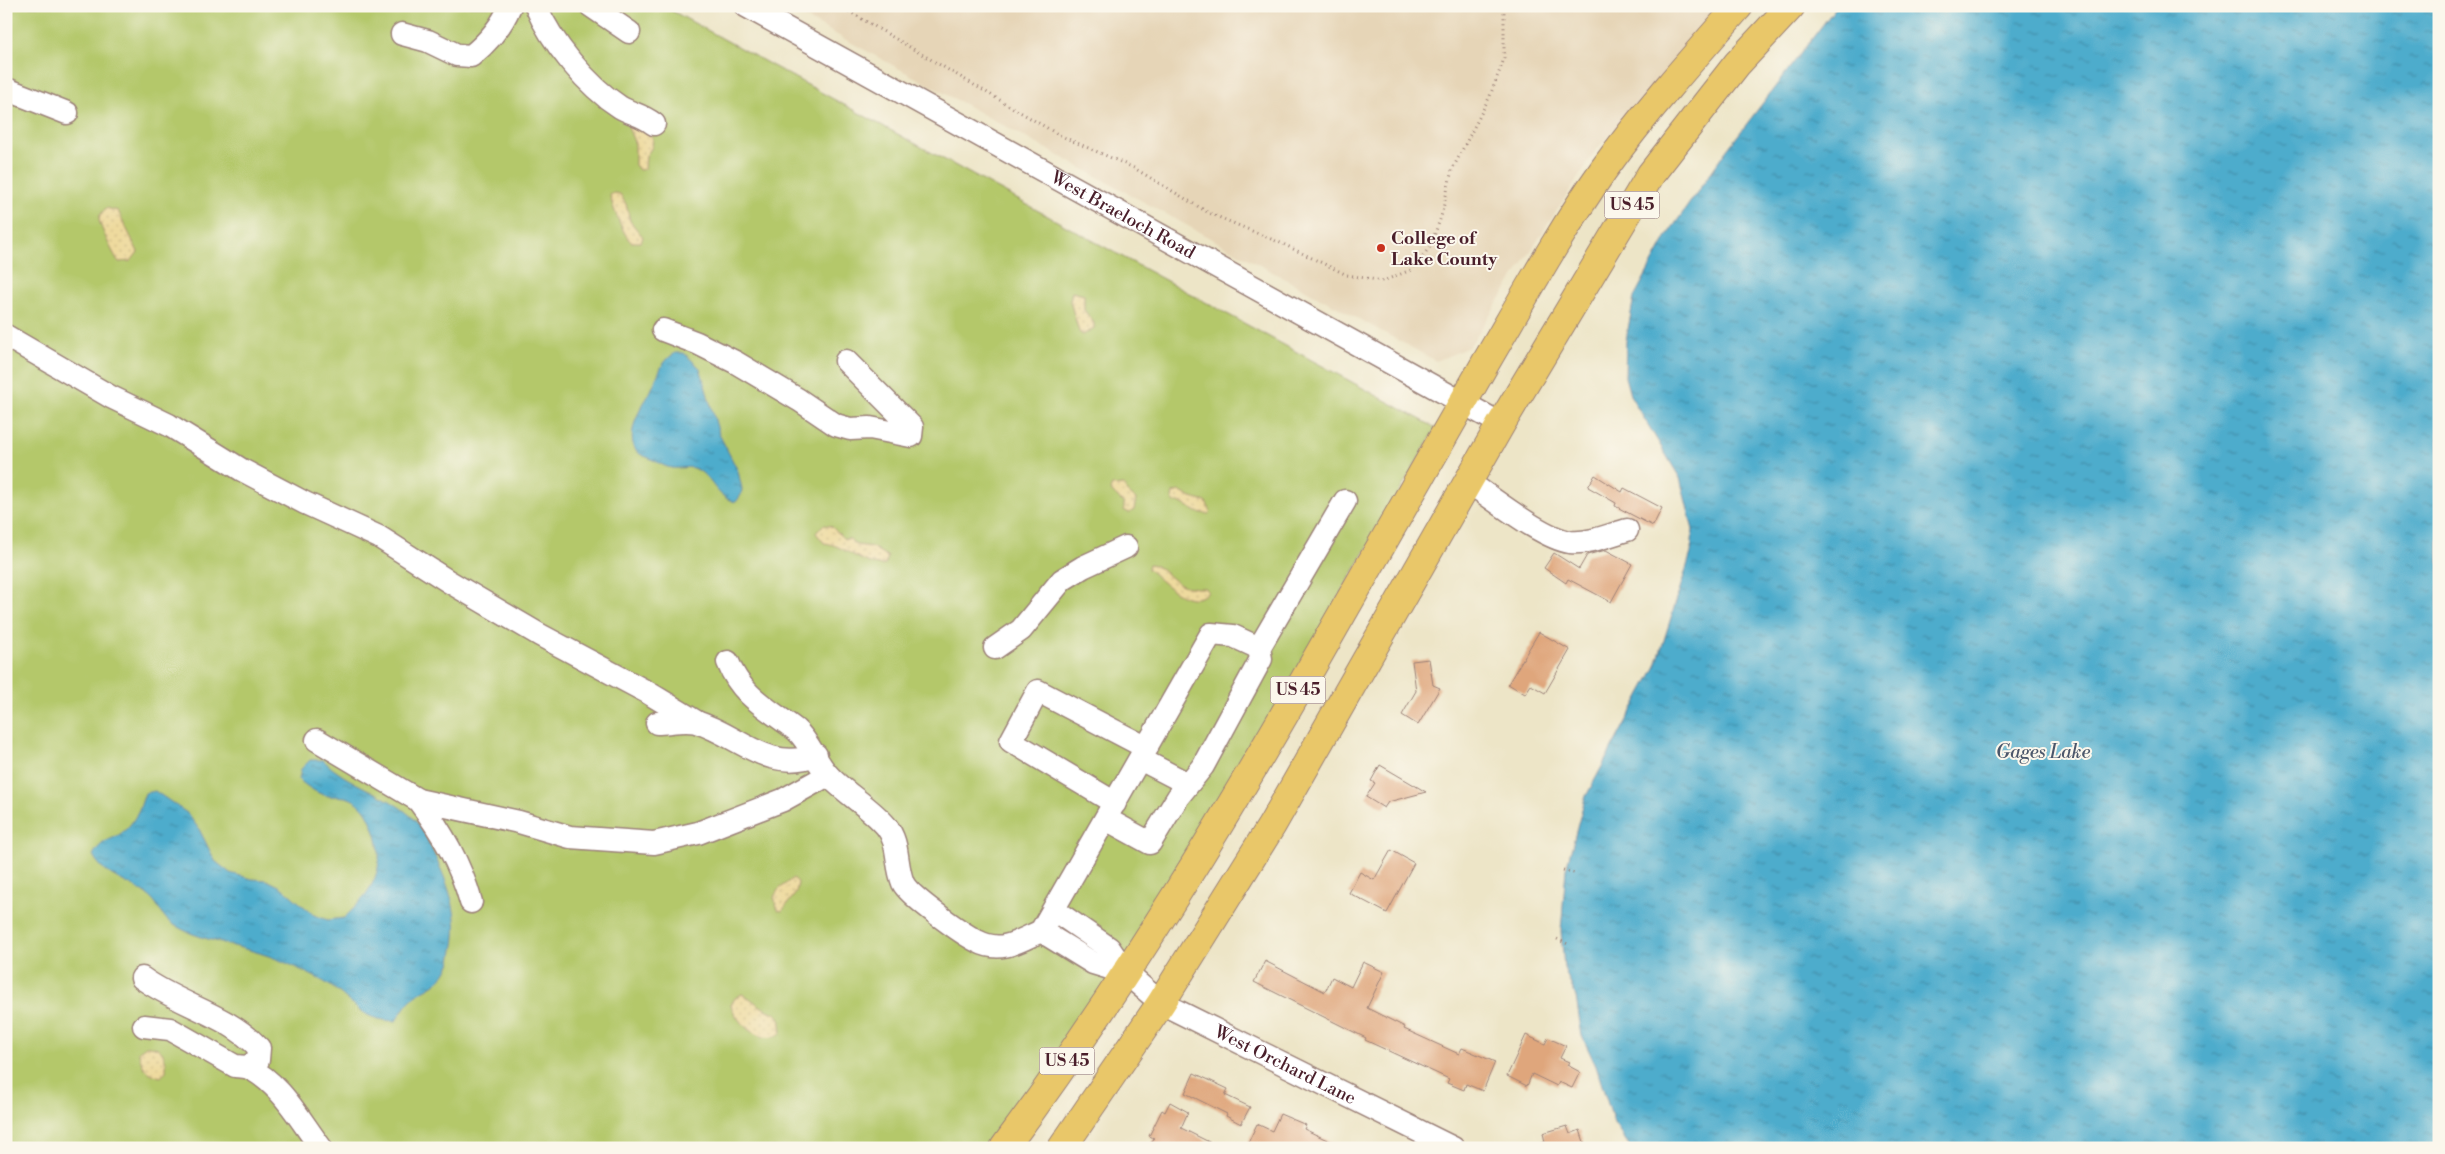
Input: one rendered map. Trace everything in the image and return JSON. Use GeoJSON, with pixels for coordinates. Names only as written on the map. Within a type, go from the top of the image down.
{"type":"FeatureCollection","features":[{"type":"Feature","properties":{"kind":"main road","name":"US 45"},"geometry":{"type":"LineString","coordinates":[[1004,1148],[1048,1088],[1126,973],[1329,637],[1536,275],[1605,169],[1687,64],[1739,6]]}},
{"type":"Feature","properties":{"kind":"main road","name":"US 45"},"geometry":{"type":"LineString","coordinates":[[1062,1148],[1161,1003],[1272,825],[1501,424],[1651,174],[1737,64],[1791,6]]}},
{"type":"Feature","properties":{"kind":"street"},"geometry":{"type":"LineString","coordinates":[[402,34],[428,41],[457,56],[471,56],[484,46],[498,28],[510,6]]}},
{"type":"Feature","properties":{"kind":"street"},"geometry":{"type":"LineString","coordinates":[[536,6],[546,28],[599,92],[622,108],[642,115],[654,124]]}},
{"type":"Feature","properties":{"kind":"street"},"geometry":{"type":"LineString","coordinates":[[592,6],[629,32]]}},
{"type":"Feature","properties":{"kind":"street","name":"West Braeloch Road"},"geometry":{"type":"LineString","coordinates":[[746,6],[1501,424]]}},
{"type":"Feature","properties":{"kind":"street"},"geometry":{"type":"LineString","coordinates":[[6,90],[67,113]]}},
{"type":"Feature","properties":{"kind":"street"},"geometry":{"type":"LineString","coordinates":[[663,330],[697,342],[735,362],[799,400],[836,425],[850,429],[870,428],[912,436],[912,427],[904,415],[846,361]]}},
{"type":"Feature","properties":{"kind":"street"},"geometry":{"type":"LineString","coordinates":[[6,336],[111,398],[169,426],[242,470],[305,503],[379,537],[523,626],[647,692],[695,721],[757,753],[785,760],[800,761],[816,756]]}},
{"type":"Feature","properties":{"kind":"street"},"geometry":{"type":"LineString","coordinates":[[1468,482],[1542,530],[1561,539],[1580,542],[1627,530]]}},
{"type":"Feature","properties":{"kind":"street"},"geometry":{"type":"LineString","coordinates":[[1188,784],[1143,754],[1038,691],[1011,741],[1111,811],[1150,842],[1202,766],[1261,659],[1258,648],[1345,501]]}},
{"type":"Feature","properties":{"kind":"street"},"geometry":{"type":"LineString","coordinates":[[995,648],[1021,630],[1062,580],[1083,567],[1126,547]]}},
{"type":"Feature","properties":{"kind":"street"},"geometry":{"type":"LineString","coordinates":[[728,662],[734,677],[752,697],[775,717],[797,731],[828,775],[886,826],[895,842],[903,883],[911,895],[978,942],[1006,947],[1041,931],[1211,634],[1233,636],[1258,648]]}},
{"type":"Feature","properties":{"kind":"street"},"geometry":{"type":"LineString","coordinates":[[657,723],[695,721]]}},
{"type":"Feature","properties":{"kind":"street"},"geometry":{"type":"LineString","coordinates":[[317,740],[418,800],[519,822],[570,837],[654,843],[698,833],[783,800],[828,775]]}},
{"type":"Feature","properties":{"kind":"street"},"geometry":{"type":"LineString","coordinates":[[418,800],[453,852],[471,902]]}},
{"type":"Feature","properties":{"kind":"street"},"geometry":{"type":"LineString","coordinates":[[1054,910],[1109,948],[1126,973]]}},
{"type":"Feature","properties":{"kind":"street"},"geometry":{"type":"LineString","coordinates":[[1041,931],[1093,963],[1126,973]]}},
{"type":"Feature","properties":{"kind":"street","name":"West Orchard Lane"},"geometry":{"type":"LineString","coordinates":[[1126,973],[1161,1003],[1453,1148]]}},
{"type":"Feature","properties":{"kind":"street"},"geometry":{"type":"LineString","coordinates":[[142,978],[172,997],[220,1018],[251,1039],[259,1048],[258,1060],[247,1067]]}},
{"type":"Feature","properties":{"kind":"street"},"geometry":{"type":"LineString","coordinates":[[144,1026],[170,1029],[235,1066],[247,1067],[263,1075],[299,1114],[321,1148]]}},
{"type":"Feature","properties":{"kind":"path"},"geometry":{"type":"LineString","coordinates":[[840,6],[1059,135],[1134,168],[1209,213],[1283,244],[1347,275],[1383,281],[1411,270],[1430,247],[1441,217],[1452,170],[1490,96],[1504,59],[1504,6]]}},
{"type":"Feature","properties":{"kind":"path"},"geometry":{"type":"LineString","coordinates":[[1563,870],[1576,874]]}},
{"type":"Feature","properties":{"kind":"path"},"geometry":{"type":"LineString","coordinates":[[1557,939],[1570,945]]}},
{"type":"Feature","properties":{"kind":"shaded area","name":"College of Lake County"},"geometry":{"type":"Polygon","coordinates":[[[784,6],[1726,6],[1596,150],[1469,347],[1436,361],[784,6]]]}},
{"type":"Feature","properties":{"kind":"green space"},"geometry":{"type":"Polygon","coordinates":[[[6,6],[663,6],[1436,428],[1114,989],[1003,1148],[6,1148],[6,6]]]}},
{"type":"Feature","properties":{"kind":"sand"},"geometry":{"type":"Polygon","coordinates":[[[636,123],[649,133],[653,139],[652,147],[646,156],[645,169],[639,170],[635,165],[635,144],[628,127],[636,123]]]}},
{"type":"Feature","properties":{"kind":"sand"},"geometry":{"type":"Polygon","coordinates":[[[614,193],[620,194],[626,204],[630,221],[643,237],[641,242],[631,242],[628,239],[618,220],[611,199],[610,195],[614,193]]]}},
{"type":"Feature","properties":{"kind":"sand"},"geometry":{"type":"Polygon","coordinates":[[[106,208],[118,211],[138,252],[131,261],[119,262],[107,240],[99,221],[101,214],[106,208]]]}},
{"type":"Feature","properties":{"kind":"sand"},"geometry":{"type":"Polygon","coordinates":[[[1072,292],[1084,295],[1084,310],[1094,323],[1094,328],[1083,335],[1079,332],[1070,301],[1072,292]]]}},
{"type":"Feature","properties":{"kind":"sand"},"geometry":{"type":"Polygon","coordinates":[[[1124,485],[1127,492],[1136,499],[1134,510],[1129,513],[1124,510],[1124,504],[1110,490],[1112,486],[1124,485]]]}},
{"type":"Feature","properties":{"kind":"sand"},"geometry":{"type":"Polygon","coordinates":[[[1179,491],[1191,498],[1206,502],[1211,512],[1208,514],[1197,512],[1179,502],[1175,503],[1172,499],[1173,493],[1179,491]]]}},
{"type":"Feature","properties":{"kind":"sand"},"geometry":{"type":"Polygon","coordinates":[[[823,525],[831,526],[844,539],[850,539],[856,545],[872,547],[888,557],[885,565],[869,563],[839,548],[824,543],[816,533],[823,525]]]}},
{"type":"Feature","properties":{"kind":"sand"},"geometry":{"type":"Polygon","coordinates":[[[1149,564],[1160,568],[1172,579],[1183,585],[1206,588],[1208,592],[1201,597],[1184,596],[1168,587],[1148,569],[1149,564]]]}},
{"type":"Feature","properties":{"kind":"sand"},"geometry":{"type":"Polygon","coordinates":[[[793,878],[798,882],[796,893],[782,911],[778,910],[774,897],[778,890],[793,878]]]}},
{"type":"Feature","properties":{"kind":"sand"},"geometry":{"type":"Polygon","coordinates":[[[742,994],[778,1015],[781,1021],[781,1033],[774,1037],[766,1037],[744,1026],[731,1005],[735,998],[742,994]]]}},
{"type":"Feature","properties":{"kind":"sand"},"geometry":{"type":"Polygon","coordinates":[[[146,1046],[160,1050],[166,1061],[166,1071],[161,1077],[148,1071],[141,1061],[139,1051],[146,1046]]]}},
{"type":"Feature","properties":{"kind":"water","name":"Gages Lake"},"geometry":{"type":"Polygon","coordinates":[[[1837,6],[2439,6],[2439,1148],[1631,1148],[1614,1123],[1596,1066],[1582,1036],[1576,997],[1564,968],[1561,931],[1566,869],[1585,798],[1656,666],[1691,553],[1693,530],[1680,478],[1630,395],[1625,377],[1626,340],[1634,297],[1668,234],[1726,151],[1837,6]]]}},
{"type":"Feature","properties":{"kind":"water"},"geometry":{"type":"Polygon","coordinates":[[[675,353],[684,353],[700,368],[719,434],[738,471],[742,489],[741,495],[736,502],[723,496],[703,474],[695,469],[689,467],[666,467],[641,455],[635,449],[632,434],[636,418],[661,367],[675,353]]]}},
{"type":"Feature","properties":{"kind":"water"},"geometry":{"type":"Polygon","coordinates":[[[310,760],[323,760],[333,769],[390,801],[412,817],[427,838],[452,900],[455,937],[450,964],[437,982],[411,1000],[396,1021],[384,1020],[366,1014],[326,983],[283,962],[261,953],[200,936],[174,925],[166,919],[150,897],[104,869],[93,855],[104,842],[128,827],[137,814],[145,793],[155,791],[187,813],[199,829],[215,861],[230,873],[252,879],[267,880],[281,887],[314,915],[328,920],[344,918],[362,899],[375,878],[379,856],[378,843],[369,817],[359,804],[345,797],[321,794],[299,780],[301,769],[310,760]]]}},
{"type":"Feature","properties":{"kind":"building"},"geometry":{"type":"Polygon","coordinates":[[[1595,475],[1622,492],[1624,488],[1662,508],[1653,526],[1615,506],[1616,503],[1588,487],[1595,475]]]}},
{"type":"Feature","properties":{"kind":"building"},"geometry":{"type":"Polygon","coordinates":[[[1606,550],[1632,564],[1611,602],[1568,579],[1566,583],[1544,568],[1554,553],[1579,569],[1587,555],[1606,550]]]}},
{"type":"Feature","properties":{"kind":"building"},"geometry":{"type":"Polygon","coordinates":[[[1539,632],[1570,650],[1545,693],[1531,685],[1525,694],[1508,684],[1539,632]]]}},
{"type":"Feature","properties":{"kind":"building"},"geometry":{"type":"Polygon","coordinates":[[[1429,659],[1433,685],[1440,688],[1418,725],[1402,715],[1416,691],[1412,661],[1429,659]]]}},
{"type":"Feature","properties":{"kind":"building"},"geometry":{"type":"Polygon","coordinates":[[[1380,765],[1426,792],[1388,802],[1384,808],[1366,797],[1375,783],[1371,781],[1380,765]]]}},
{"type":"Feature","properties":{"kind":"building"},"geometry":{"type":"Polygon","coordinates":[[[1391,850],[1414,863],[1387,913],[1349,893],[1360,872],[1374,880],[1391,850]]]}},
{"type":"Feature","properties":{"kind":"building"},"geometry":{"type":"Polygon","coordinates":[[[1265,961],[1325,992],[1332,977],[1351,987],[1363,962],[1384,972],[1367,1008],[1405,1027],[1404,1029],[1459,1054],[1462,1048],[1495,1062],[1483,1091],[1466,1084],[1464,1090],[1447,1083],[1449,1079],[1365,1040],[1366,1038],[1254,982],[1265,961]]]}},
{"type":"Feature","properties":{"kind":"building"},"geometry":{"type":"Polygon","coordinates":[[[1526,1035],[1545,1044],[1548,1038],[1566,1046],[1560,1058],[1569,1062],[1567,1065],[1580,1072],[1572,1088],[1559,1082],[1557,1086],[1532,1074],[1527,1086],[1507,1076],[1526,1035]]]}},
{"type":"Feature","properties":{"kind":"building"},"geometry":{"type":"Polygon","coordinates":[[[1194,1073],[1228,1089],[1225,1095],[1250,1107],[1241,1124],[1226,1116],[1227,1114],[1185,1093],[1194,1073]]]}},
{"type":"Feature","properties":{"kind":"building"},"geometry":{"type":"Polygon","coordinates":[[[1170,1102],[1188,1112],[1181,1128],[1221,1148],[1149,1148],[1154,1138],[1149,1136],[1162,1110],[1165,1112],[1170,1102]]]}},
{"type":"Feature","properties":{"kind":"building"},"geometry":{"type":"Polygon","coordinates":[[[1280,1114],[1306,1125],[1304,1129],[1344,1148],[1257,1148],[1248,1143],[1257,1124],[1272,1131],[1280,1114]]]}},
{"type":"Feature","properties":{"kind":"building"},"geometry":{"type":"Polygon","coordinates":[[[1567,1126],[1570,1134],[1580,1130],[1586,1148],[1538,1148],[1537,1145],[1545,1142],[1543,1133],[1567,1126]]]}},
{"type":"Feature","properties":{"kind":"place","name":"College of Lake County"},"geometry":{"type":"Point","coordinates":[1381,248]}}]}
